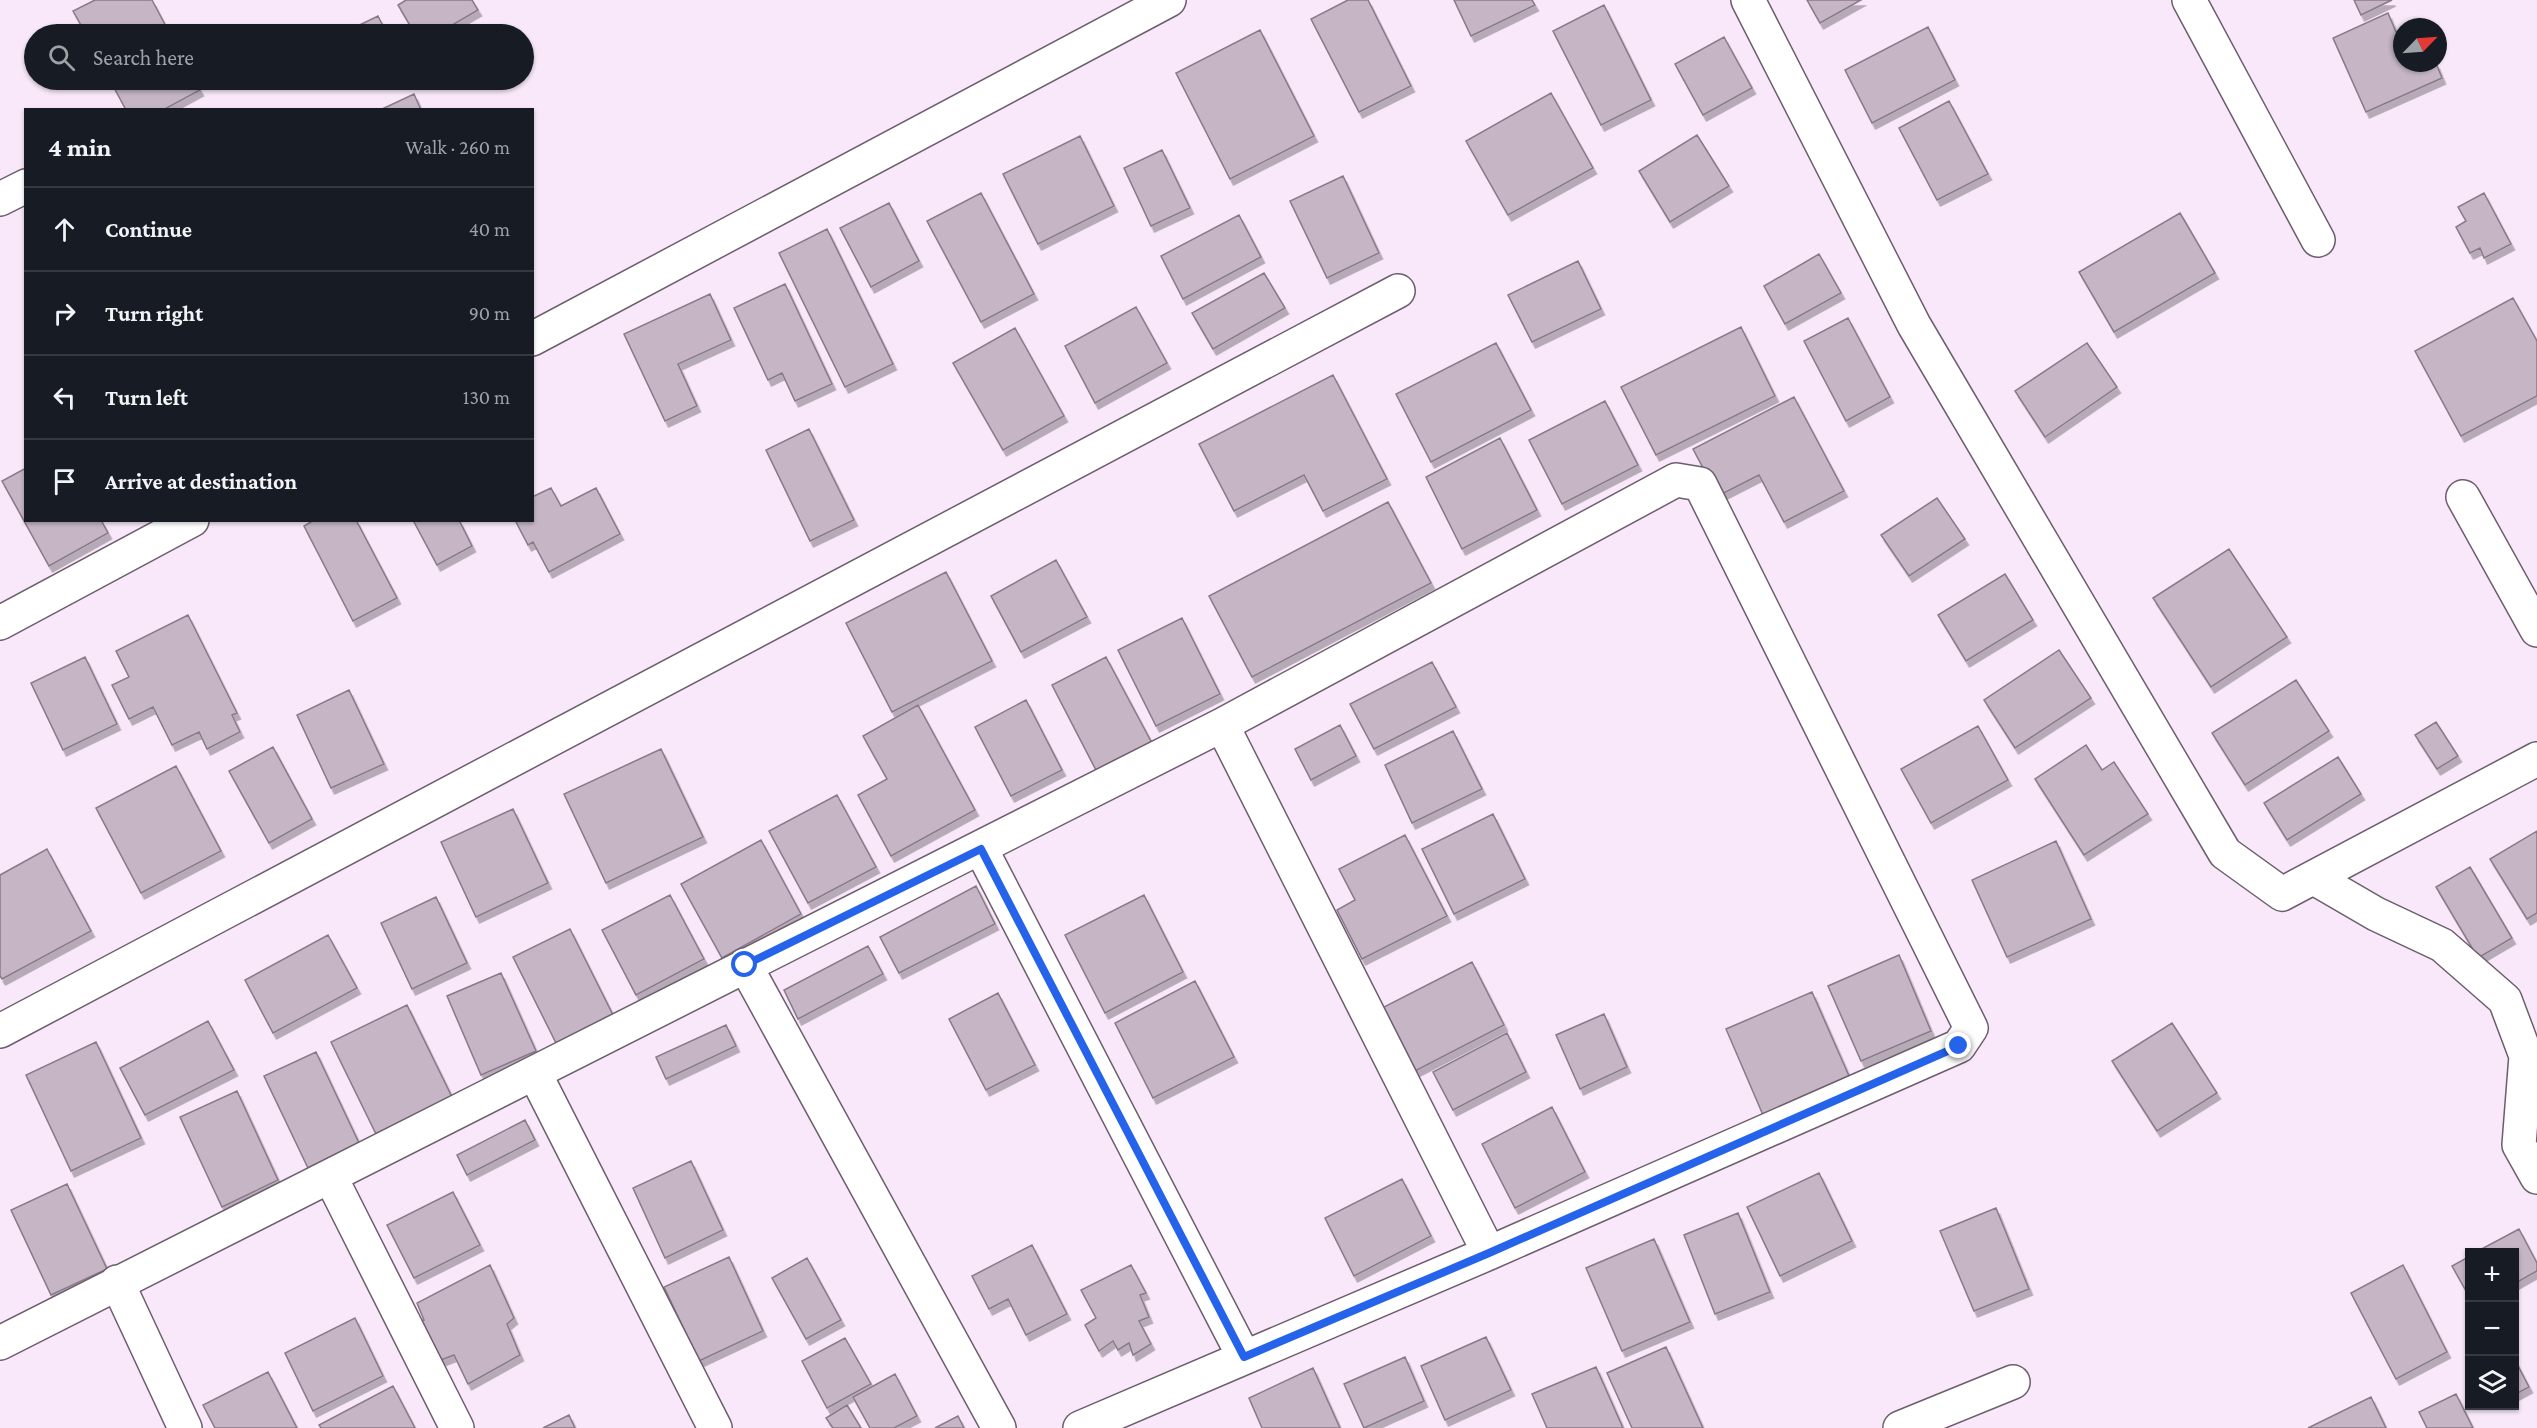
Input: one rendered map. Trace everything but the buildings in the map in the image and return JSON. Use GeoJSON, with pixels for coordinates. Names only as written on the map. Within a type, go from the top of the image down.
{"type":"FeatureCollection","features":[{"type":"Feature","properties":{"kind":"street"},"geometry":{"type":"LineString","coordinates":[[534,338],[1169,0]]}},
{"type":"Feature","properties":{"kind":"street"},"geometry":{"type":"LineString","coordinates":[[1748,0],[1914,325],[2225,853],[2282,894],[2537,759]]}},
{"type":"Feature","properties":{"kind":"street"},"geometry":{"type":"LineString","coordinates":[[2189,0],[2318,240]]}},
{"type":"Feature","properties":{"kind":"street"},"geometry":{"type":"LineString","coordinates":[[0,199],[24,187]]}},
{"type":"Feature","properties":{"kind":"street"},"geometry":{"type":"LineString","coordinates":[[0,1031],[1398,291]]}},
{"type":"Feature","properties":{"kind":"street"},"geometry":{"type":"LineString","coordinates":[[0,1343],[117,1282],[535,1074],[745,965],[981,849],[1222,725],[1676,480],[1700,484],[1971,1028],[1959,1046],[1489,1253],[1080,1428]]}},
{"type":"Feature","properties":{"kind":"street"},"geometry":{"type":"LineString","coordinates":[[2463,497],[2537,630]]}},
{"type":"Feature","properties":{"kind":"street"},"geometry":{"type":"LineString","coordinates":[[0,623],[188,522]]}},
{"type":"Feature","properties":{"kind":"street"},"geometry":{"type":"LineString","coordinates":[[1222,725],[1489,1253]]}},
{"type":"Feature","properties":{"kind":"street"},"geometry":{"type":"LineString","coordinates":[[981,849],[1244,1357]]}},
{"type":"Feature","properties":{"kind":"street"},"geometry":{"type":"LineString","coordinates":[[2314,878],[2376,914],[2442,945],[2505,1000],[2526,1056],[2518,1144],[2537,1177]]}},
{"type":"Feature","properties":{"kind":"street"},"geometry":{"type":"LineString","coordinates":[[745,965],[999,1428]]}},
{"type":"Feature","properties":{"kind":"street"},"geometry":{"type":"LineString","coordinates":[[535,1074],[715,1428]]}},
{"type":"Feature","properties":{"kind":"street"},"geometry":{"type":"LineString","coordinates":[[330,1176],[457,1428]]}},
{"type":"Feature","properties":{"kind":"street"},"geometry":{"type":"LineString","coordinates":[[117,1282],[185,1428]]}},
{"type":"Feature","properties":{"kind":"street"},"geometry":{"type":"LineString","coordinates":[[1900,1428],[2013,1382]]}},
{"type":"Feature","properties":{"kind":"route"},"geometry":{"type":"LineString","coordinates":[[745,965],[981,849],[1244,1357],[1489,1253],[1959,1046]]}}]}
